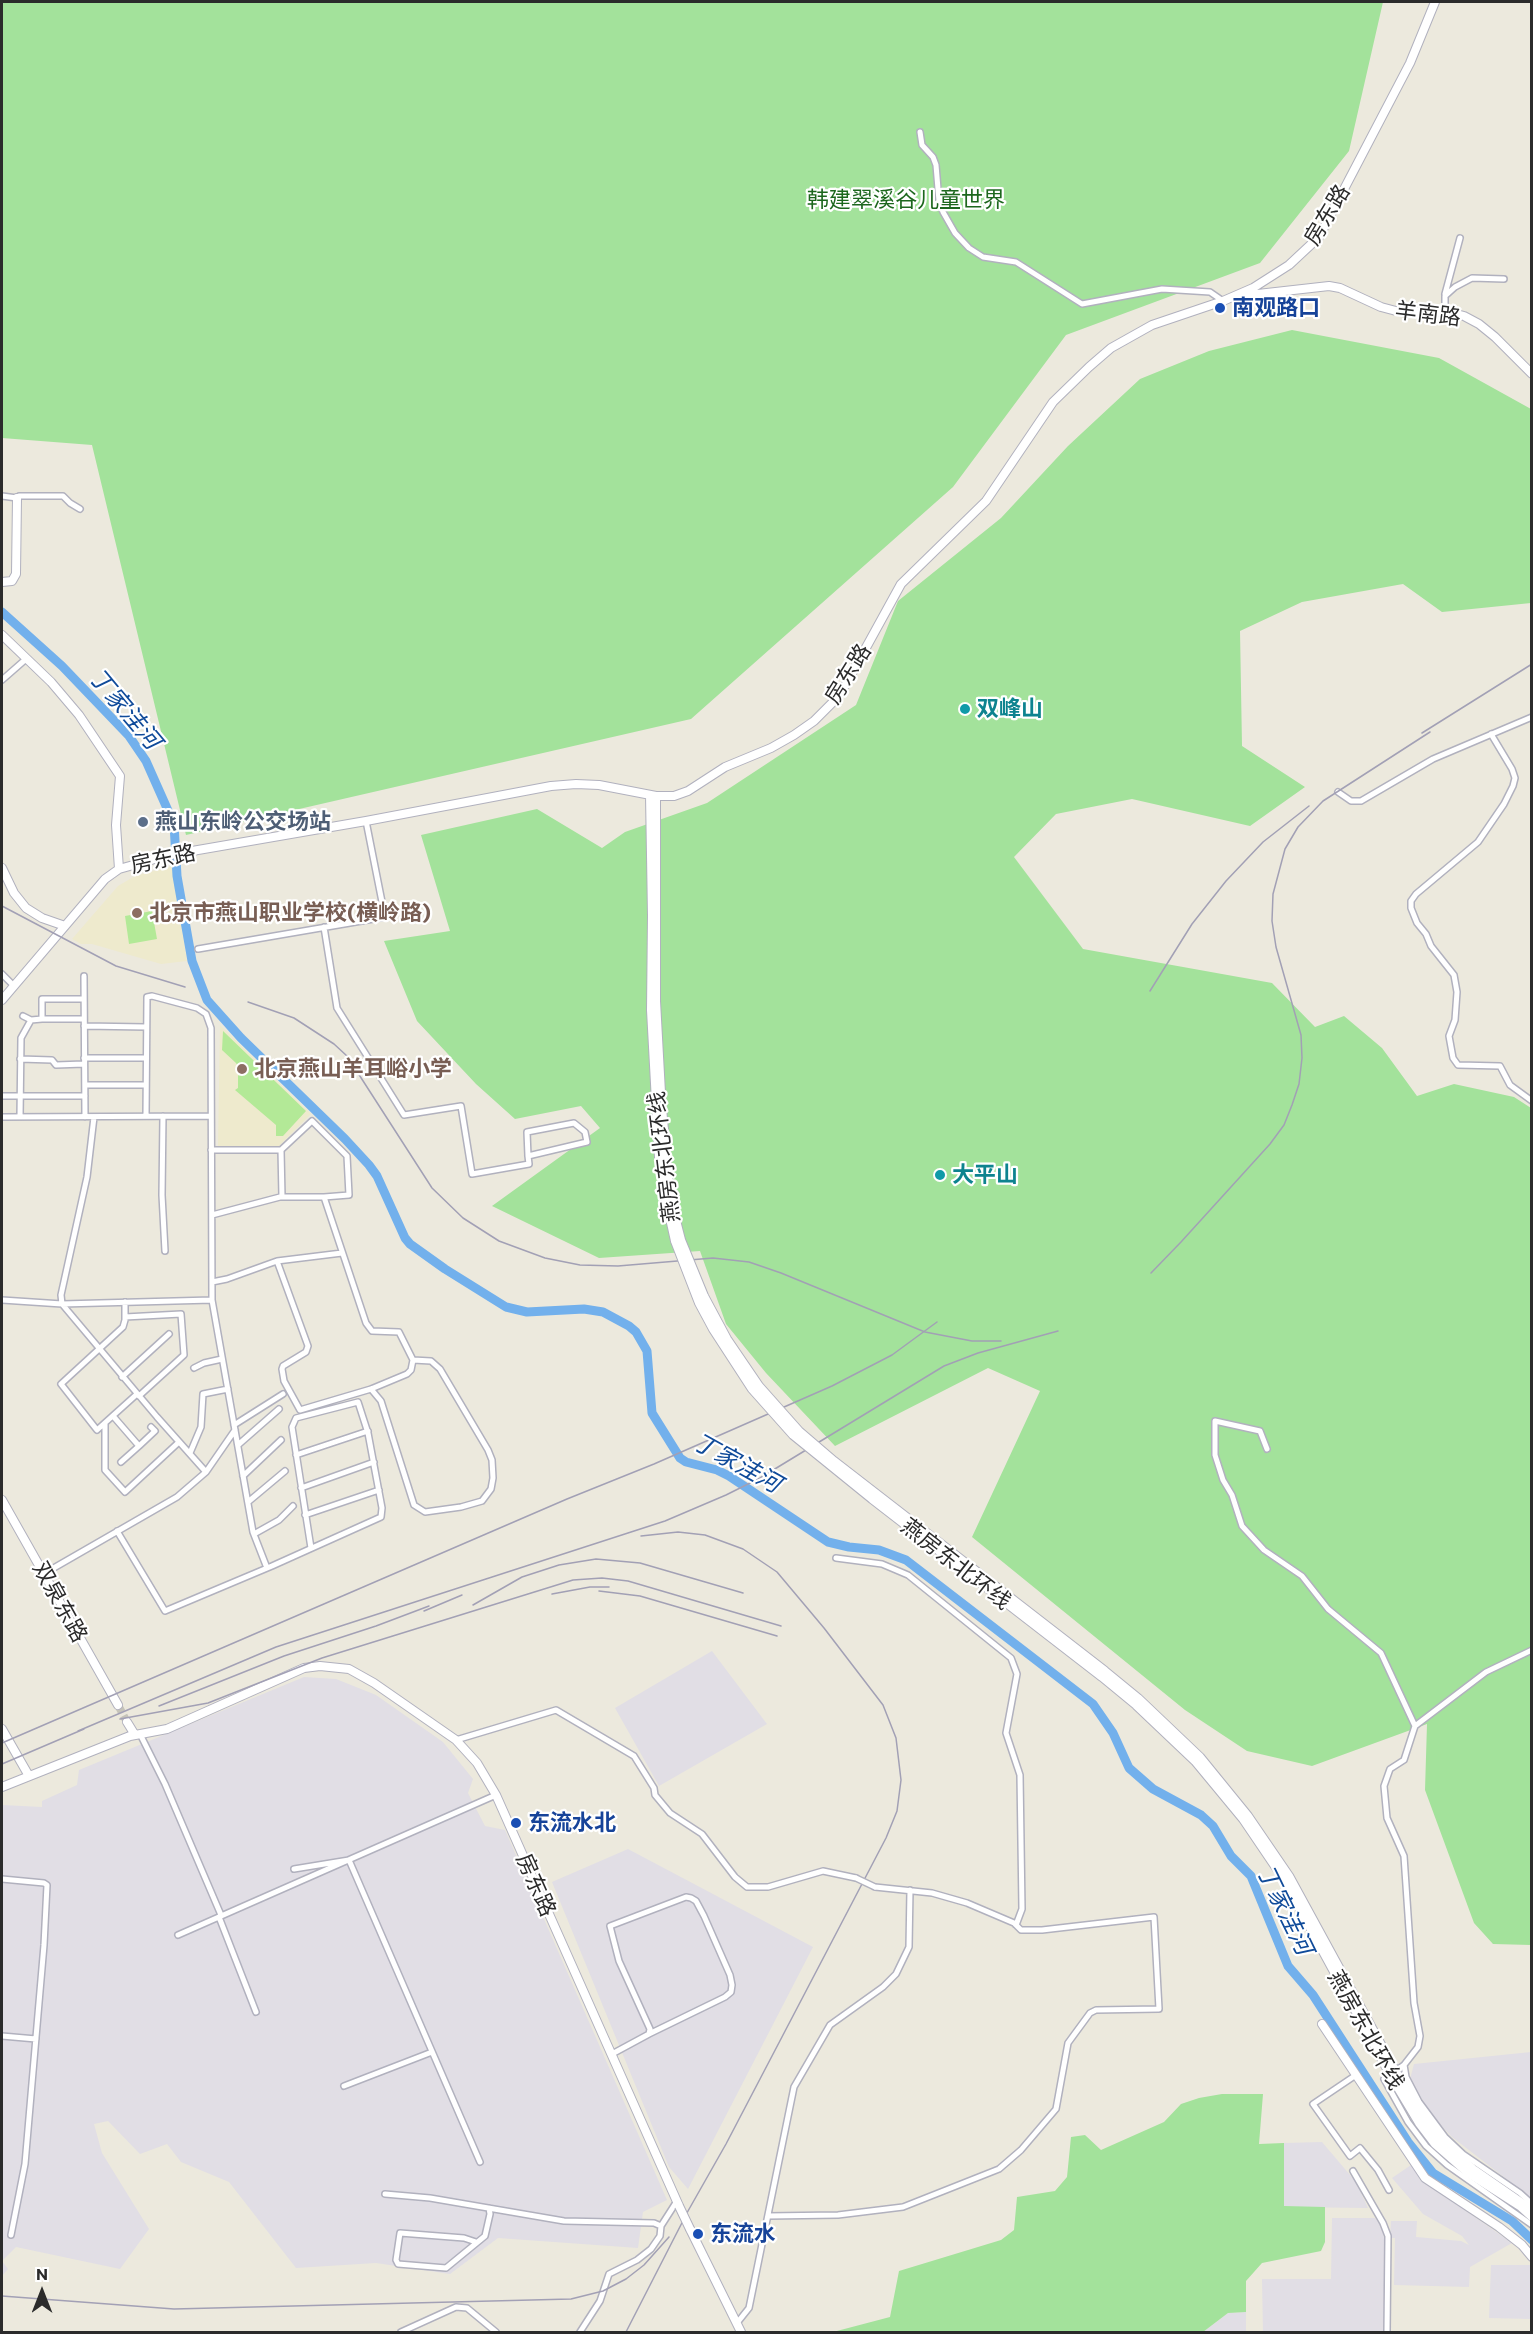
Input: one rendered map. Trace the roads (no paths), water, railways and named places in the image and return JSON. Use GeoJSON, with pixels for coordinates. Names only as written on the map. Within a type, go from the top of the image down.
{"type":"FeatureCollection","features":[{"type":"Feature","properties":{"kind":"main road","name":"房东路"},"geometry":{"type":"LineString","coordinates":[[2,1000],[105,879],[119,869],[169,855],[551,786],[599,785],[653,795],[674,796],[688,791],[725,767],[771,748],[814,721],[832,703],[846,684],[901,584],[986,501],[1053,402],[1111,348],[1152,326],[1235,296],[1289,266],[1318,237],[1410,63],[1435,2]]}},
{"type":"Feature","properties":{"kind":"main road","name":"羊南路"},"geometry":{"type":"LineString","coordinates":[[1235,296],[1329,286],[1340,288],[1381,307],[1396,311],[1445,312],[1464,316],[1495,337],[1532,374]]}},
{"type":"Feature","properties":{"kind":"main road"},"geometry":{"type":"LineString","coordinates":[[2,582],[12,581],[16,574],[16,498]]}},
{"type":"Feature","properties":{"kind":"main road"},"geometry":{"type":"LineString","coordinates":[[2,634],[51,682],[79,716],[120,776],[116,825],[119,869]]}},
{"type":"Feature","properties":{"kind":"main road","name":"燕房东北环线"},"geometry":{"type":"LineString","coordinates":[[653,795],[656,1001],[670,1197],[678,1240],[727,1339],[759,1386],[799,1431],[1105,1671],[1200,1757],[1248,1816],[1288,1876],[1419,2123],[1450,2158],[1532,2217]]}},
{"type":"Feature","properties":{"kind":"main road"},"geometry":{"type":"LineString","coordinates":[[2,868],[14,893],[26,908],[42,918],[65,926]]}},
{"type":"Feature","properties":{"kind":"main road","name":"双泉东路"},"geometry":{"type":"LineString","coordinates":[[2,1500],[118,1705]]}},
{"type":"Feature","properties":{"kind":"main road","name":"房东路"},"geometry":{"type":"LineString","coordinates":[[2,1786],[138,1735],[167,1728],[304,1668],[320,1666],[349,1669],[418,1712],[456,1740],[477,1763],[496,1795],[678,2203],[741,2332]]}},
{"type":"Feature","properties":{"kind":"main road"},"geometry":{"type":"LineString","coordinates":[[127,1722],[138,1735]]}},
{"type":"Feature","properties":{"kind":"main road"},"geometry":{"type":"LineString","coordinates":[[2,1729],[30,1776]]}},
{"type":"Feature","properties":{"kind":"main road"},"geometry":{"type":"LineString","coordinates":[[1322,2024],[1425,2178],[1499,2227],[1522,2245],[1532,2257]]}},
{"type":"Feature","properties":{"kind":"main road","name":"燕房东北环线"},"geometry":{"type":"LineString","coordinates":[[1394,2076],[1441,2140],[1473,2169],[1532,2210]]}},
{"type":"Feature","properties":{"kind":"street"},"geometry":{"type":"LineString","coordinates":[[920,132],[922,145],[933,157],[936,165],[939,201],[943,212],[955,233],[969,248],[982,256],[1016,262],[1082,304],[1162,289],[1210,292],[1223,301]]}},
{"type":"Feature","properties":{"kind":"street"},"geometry":{"type":"LineString","coordinates":[[1445,312],[1445,296],[1460,238]]}},
{"type":"Feature","properties":{"kind":"street"},"geometry":{"type":"LineString","coordinates":[[1445,296],[1455,287],[1472,278],[1504,279]]}},
{"type":"Feature","properties":{"kind":"street"},"geometry":{"type":"LineString","coordinates":[[2,496],[16,498],[19,496],[63,496],[80,508]]}},
{"type":"Feature","properties":{"kind":"street"},"geometry":{"type":"LineString","coordinates":[[2,680],[26,659]]}},
{"type":"Feature","properties":{"kind":"street"},"geometry":{"type":"LineString","coordinates":[[1338,792],[1351,801],[1361,801],[1433,759],[1532,717]]}},
{"type":"Feature","properties":{"kind":"street"},"geometry":{"type":"LineString","coordinates":[[1491,734],[1512,769],[1515,778],[1513,786],[1504,804],[1478,842],[1410,901],[1417,923],[1426,934],[1431,946],[1454,975],[1457,992],[1455,1020],[1449,1036],[1453,1058],[1458,1065],[1500,1066],[1510,1085],[1532,1101]]}},
{"type":"Feature","properties":{"kind":"street"},"geometry":{"type":"LineString","coordinates":[[198,949],[385,916],[366,821]]}},
{"type":"Feature","properties":{"kind":"street"},"geometry":{"type":"LineString","coordinates":[[324,927],[337,1008],[404,1115],[461,1106],[472,1174],[529,1164],[528,1156],[527,1132],[574,1123],[585,1132],[587,1142],[528,1156]]}},
{"type":"Feature","properties":{"kind":"street"},"geometry":{"type":"LineString","coordinates":[[2,974],[14,986]]}},
{"type":"Feature","properties":{"kind":"street"},"geometry":{"type":"LineString","coordinates":[[84,976],[85,1117]]}},
{"type":"Feature","properties":{"kind":"street"},"geometry":{"type":"LineString","coordinates":[[146,1116],[147,997],[165,999],[197,1008],[206,1014],[211,1028],[212,1300],[254,1534],[267,1568]]}},
{"type":"Feature","properties":{"kind":"street"},"geometry":{"type":"LineString","coordinates":[[42,1019],[42,999],[84,999]]}},
{"type":"Feature","properties":{"kind":"street"},"geometry":{"type":"LineString","coordinates":[[23,1016],[31,1020],[146,1027]]}},
{"type":"Feature","properties":{"kind":"street"},"geometry":{"type":"LineString","coordinates":[[20,1117],[21,1038],[31,1020]]}},
{"type":"Feature","properties":{"kind":"street"},"geometry":{"type":"LineString","coordinates":[[20,1059],[52,1060],[56,1065],[84,1061],[146,1058]]}},
{"type":"Feature","properties":{"kind":"street"},"geometry":{"type":"LineString","coordinates":[[85,1085],[146,1085]]}},
{"type":"Feature","properties":{"kind":"street"},"geometry":{"type":"LineString","coordinates":[[2,1096],[85,1096]]}},
{"type":"Feature","properties":{"kind":"street"},"geometry":{"type":"LineString","coordinates":[[163,1116],[162,1196],[165,1251]]}},
{"type":"Feature","properties":{"kind":"street"},"geometry":{"type":"LineString","coordinates":[[2,1117],[211,1116]]}},
{"type":"Feature","properties":{"kind":"street"},"geometry":{"type":"LineString","coordinates":[[94,1117],[87,1177],[61,1295],[62,1304],[122,1377],[206,1472]]}},
{"type":"Feature","properties":{"kind":"street"},"geometry":{"type":"LineString","coordinates":[[211,1150],[281,1150],[312,1121],[347,1156],[349,1195],[282,1197],[212,1215]]}},
{"type":"Feature","properties":{"kind":"street"},"geometry":{"type":"LineString","coordinates":[[281,1150],[282,1197]]}},
{"type":"Feature","properties":{"kind":"street"},"geometry":{"type":"LineString","coordinates":[[277,1261],[308,1346],[306,1352],[282,1368],[284,1381],[300,1410],[371,1389],[407,1374],[411,1370],[413,1360],[399,1332],[370,1330],[324,1197]]}},
{"type":"Feature","properties":{"kind":"street"},"geometry":{"type":"LineString","coordinates":[[212,1282],[277,1261],[342,1253]]}},
{"type":"Feature","properties":{"kind":"street"},"geometry":{"type":"LineString","coordinates":[[2,1300],[62,1304],[212,1300]]}},
{"type":"Feature","properties":{"kind":"street"},"geometry":{"type":"LineString","coordinates":[[125,1302],[123,1327],[61,1384],[97,1430],[184,1355],[182,1314],[125,1317]]}},
{"type":"Feature","properties":{"kind":"street"},"geometry":{"type":"LineString","coordinates":[[122,1377],[169,1334]]}},
{"type":"Feature","properties":{"kind":"street"},"geometry":{"type":"LineString","coordinates":[[194,1368],[222,1359]]}},
{"type":"Feature","properties":{"kind":"street"},"geometry":{"type":"LineString","coordinates":[[371,1389],[381,1401],[414,1505],[425,1512],[461,1508],[482,1501],[491,1489],[493,1478],[492,1460],[488,1450],[440,1369],[430,1361],[413,1360]]}},
{"type":"Feature","properties":{"kind":"street"},"geometry":{"type":"LineString","coordinates":[[190,1453],[201,1427],[203,1394],[228,1389]]}},
{"type":"Feature","properties":{"kind":"street"},"geometry":{"type":"LineString","coordinates":[[45,1573],[177,1497],[206,1472],[235,1427],[283,1394]]}},
{"type":"Feature","properties":{"kind":"street"},"geometry":{"type":"LineString","coordinates":[[117,1531],[165,1611],[267,1568],[311,1548],[381,1516],[379,1490],[368,1431],[358,1402],[296,1418],[292,1427],[311,1548]]}},
{"type":"Feature","properties":{"kind":"street"},"geometry":{"type":"LineString","coordinates":[[238,1445],[279,1409]]}},
{"type":"Feature","properties":{"kind":"street"},"geometry":{"type":"LineString","coordinates":[[113,1416],[139,1446]]}},
{"type":"Feature","properties":{"kind":"street"},"geometry":{"type":"LineString","coordinates":[[1267,1449],[1260,1431],[1215,1420],[1215,1455],[1242,1526],[1264,1550],[1302,1576],[1328,1609],[1381,1653],[1415,1726]]}},
{"type":"Feature","properties":{"kind":"street"},"geometry":{"type":"LineString","coordinates":[[105,1423],[105,1470],[125,1492],[179,1442]]}},
{"type":"Feature","properties":{"kind":"street"},"geometry":{"type":"LineString","coordinates":[[121,1462],[155,1431],[151,1427]]}},
{"type":"Feature","properties":{"kind":"street"},"geometry":{"type":"LineString","coordinates":[[296,1455],[368,1431]]}},
{"type":"Feature","properties":{"kind":"street"},"geometry":{"type":"LineString","coordinates":[[243,1476],[281,1440]]}},
{"type":"Feature","properties":{"kind":"street"},"geometry":{"type":"LineString","coordinates":[[301,1488],[374,1462]]}},
{"type":"Feature","properties":{"kind":"street"},"geometry":{"type":"LineString","coordinates":[[248,1502],[285,1471]]}},
{"type":"Feature","properties":{"kind":"street"},"geometry":{"type":"LineString","coordinates":[[305,1515],[379,1490]]}},
{"type":"Feature","properties":{"kind":"street"},"geometry":{"type":"LineString","coordinates":[[254,1534],[279,1521],[293,1506]]}},
{"type":"Feature","properties":{"kind":"street"},"geometry":{"type":"LineString","coordinates":[[836,1558],[882,1564],[908,1575],[1011,1659],[1017,1674],[1006,1733],[1020,1775],[1022,1909],[1016,1925]]}},
{"type":"Feature","properties":{"kind":"street"},"geometry":{"type":"LineString","coordinates":[[1532,1650],[1486,1672],[1415,1726],[1404,1760],[1390,1769],[1384,1786],[1387,1818],[1404,1856],[1414,2003],[1420,2036],[1418,2047],[1404,2065],[1384,2079],[1408,2122],[1426,2146],[1447,2165],[1532,2225]]}},
{"type":"Feature","properties":{"kind":"street"},"geometry":{"type":"LineString","coordinates":[[456,1740],[556,1710],[634,1756],[654,1788],[655,1795],[670,1814],[702,1834],[735,1877],[747,1887],[768,1887],[823,1871],[856,1878],[875,1887],[932,1893],[967,1903],[1021,1929],[1042,1930],[1154,1917],[1159,2009],[1096,2010],[1090,2013],[1068,2043],[1056,2109],[1021,2150],[999,2169],[903,2207],[838,2215],[768,2216]]}},
{"type":"Feature","properties":{"kind":"street"},"geometry":{"type":"LineString","coordinates":[[138,1735],[174,1806],[221,1915],[219,1917],[256,2012]]}},
{"type":"Feature","properties":{"kind":"street"},"geometry":{"type":"LineString","coordinates":[[178,1935],[496,1795]]}},
{"type":"Feature","properties":{"kind":"street"},"geometry":{"type":"LineString","coordinates":[[294,1869],[349,1860]]}},
{"type":"Feature","properties":{"kind":"street"},"geometry":{"type":"LineString","coordinates":[[349,1860],[480,2162]]}},
{"type":"Feature","properties":{"kind":"street"},"geometry":{"type":"LineString","coordinates":[[2,1879],[45,1882],[47,1885],[25,2164],[11,2235]]}},
{"type":"Feature","properties":{"kind":"street"},"geometry":{"type":"LineString","coordinates":[[737,2323],[749,2308],[794,2087],[830,2025],[883,1987],[896,1974],[909,1947],[910,1890]]}},
{"type":"Feature","properties":{"kind":"street"},"geometry":{"type":"LineString","coordinates":[[612,2054],[731,1992],[730,1975],[704,1916],[692,1898],[686,1897],[610,1926],[619,1961],[650,2029],[649,2034]]}},
{"type":"Feature","properties":{"kind":"street"},"geometry":{"type":"LineString","coordinates":[[2,2036],[36,2039]]}},
{"type":"Feature","properties":{"kind":"street"},"geometry":{"type":"LineString","coordinates":[[344,2086],[432,2052]]}},
{"type":"Feature","properties":{"kind":"street"},"geometry":{"type":"LineString","coordinates":[[1404,2065],[1406,2077],[1419,2102],[1445,2137],[1463,2154],[1520,2193],[1532,2204]]}},
{"type":"Feature","properties":{"kind":"street"},"geometry":{"type":"LineString","coordinates":[[1356,2075],[1313,2104],[1350,2156],[1360,2148],[1378,2170],[1389,2190]]}},
{"type":"Feature","properties":{"kind":"street"},"geometry":{"type":"LineString","coordinates":[[1353,2171],[1388,2236],[1387,2332]]}},
{"type":"Feature","properties":{"kind":"street"},"geometry":{"type":"LineString","coordinates":[[385,2194],[430,2198],[564,2221],[654,2223],[661,2226]]}},
{"type":"Feature","properties":{"kind":"street"},"geometry":{"type":"LineString","coordinates":[[580,2332],[600,2301],[609,2274],[651,2249],[660,2236],[661,2226],[678,2203]]}},
{"type":"Feature","properties":{"kind":"street"},"geometry":{"type":"LineString","coordinates":[[476,2242],[464,2238],[400,2233],[396,2259],[398,2264],[446,2268],[485,2236],[489,2208]]}},
{"type":"Feature","properties":{"kind":"street"},"geometry":{"type":"LineString","coordinates":[[401,2332],[456,2307],[467,2308],[496,2332]]}},
{"type":"Feature","properties":{"kind":"waterway","name":"丁家洼河"},"geometry":{"type":"LineString","coordinates":[[2,612],[62,666],[129,736],[146,761],[174,824],[177,876],[192,961],[207,1000],[241,1038],[369,1165],[377,1176],[405,1238],[410,1244],[506,1307],[527,1312],[584,1309],[603,1312],[629,1326],[636,1332],[647,1351],[652,1413],[680,1458],[729,1476],[828,1542],[879,1550],[906,1560],[1093,1704],[1113,1733],[1129,1768],[1153,1789],[1201,1815],[1213,1826],[1231,1856],[1251,1876],[1288,1966],[1313,1995],[1408,2142],[1433,2173],[1512,2221],[1532,2240]]}},
{"type":"Feature","properties":{"kind":"tunnel"},"geometry":{"type":"LineString","coordinates":[[118,1705],[127,1722]]}},
{"type":"Feature","properties":{"kind":"railway"},"geometry":{"type":"LineString","coordinates":[[1422,733],[1532,664]]}},
{"type":"Feature","properties":{"kind":"railway"},"geometry":{"type":"LineString","coordinates":[[1151,1273],[1270,1144],[1284,1125],[1299,1084],[1302,1058],[1301,1035],[1276,947],[1272,921],[1273,894],[1285,849],[1298,827],[1323,801],[1430,732]]}},
{"type":"Feature","properties":{"kind":"railway"},"geometry":{"type":"LineString","coordinates":[[1150,991],[1192,924],[1226,881],[1263,842],[1309,806]]}},
{"type":"Feature","properties":{"kind":"railway"},"geometry":{"type":"LineString","coordinates":[[2,906],[116,966],[185,987]]}},
{"type":"Feature","properties":{"kind":"railway"},"geometry":{"type":"LineString","coordinates":[[248,1002],[294,1018],[334,1044],[347,1056],[432,1188],[463,1218],[499,1241],[545,1258],[580,1265],[618,1266],[713,1258],[749,1262],[925,1332],[972,1341],[1001,1341]]}},
{"type":"Feature","properties":{"kind":"railway"},"geometry":{"type":"LineString","coordinates":[[2,1743],[832,1386],[892,1355],[937,1322]]}},
{"type":"Feature","properties":{"kind":"railway"},"geometry":{"type":"LineString","coordinates":[[78,1731],[276,1647],[665,1521],[760,1478],[944,1366],[978,1353],[1058,1331]]}},
{"type":"Feature","properties":{"kind":"railway"},"geometry":{"type":"LineString","coordinates":[[626,2332],[886,1838],[897,1811],[901,1780],[896,1738],[883,1705],[824,1628],[777,1572],[743,1549],[705,1535],[678,1532],[641,1536]]}},
{"type":"Feature","properties":{"kind":"railway"},"geometry":{"type":"LineString","coordinates":[[473,1605],[522,1577],[559,1565],[596,1559],[640,1563],[743,1593]]}},
{"type":"Feature","properties":{"kind":"railway"},"geometry":{"type":"LineString","coordinates":[[120,1719],[208,1703],[322,1658],[573,1580],[602,1578],[628,1581],[781,1626]]}},
{"type":"Feature","properties":{"kind":"railway"},"geometry":{"type":"LineString","coordinates":[[552,1594],[590,1587],[609,1587]]}},
{"type":"Feature","properties":{"kind":"railway"},"geometry":{"type":"LineString","coordinates":[[599,1591],[640,1596],[777,1636]]}},
{"type":"Feature","properties":{"kind":"railway"},"geometry":{"type":"LineString","coordinates":[[424,1611],[462,1595]]}},
{"type":"Feature","properties":{"kind":"railway"},"geometry":{"type":"LineString","coordinates":[[159,1706],[284,1656],[429,1606]]}},
{"type":"Feature","properties":{"kind":"railway"},"geometry":{"type":"LineString","coordinates":[[2,1764],[84,1729]]}},
{"type":"Feature","properties":{"kind":"railway"},"geometry":{"type":"LineString","coordinates":[[2,2296],[174,2309],[571,2299],[603,2291],[626,2279],[644,2265],[669,2237]]}},
{"type":"Feature","properties":{"kind":"place","name":"南观路口"},"geometry":{"type":"Point","coordinates":[1220,308]}},
{"type":"Feature","properties":{"kind":"place","name":"双峰山"},"geometry":{"type":"Point","coordinates":[965,709]}},
{"type":"Feature","properties":{"kind":"place","name":"燕山东岭公交场站"},"geometry":{"type":"Point","coordinates":[143,822]}},
{"type":"Feature","properties":{"kind":"place","name":"北京市燕山职业学校(横岭路)"},"geometry":{"type":"Point","coordinates":[137,913]}},
{"type":"Feature","properties":{"kind":"place","name":"北京燕山羊耳峪小学"},"geometry":{"type":"Point","coordinates":[242,1069]}},
{"type":"Feature","properties":{"kind":"place","name":"大平山"},"geometry":{"type":"Point","coordinates":[940,1175]}},
{"type":"Feature","properties":{"kind":"place","name":"东流水北"},"geometry":{"type":"Point","coordinates":[516,1823]}},
{"type":"Feature","properties":{"kind":"place","name":"东流水"},"geometry":{"type":"Point","coordinates":[698,2234]}},
{"type":"Feature","properties":{"kind":"park label","name":"韩建翠溪谷儿童世界"},"geometry":{"type":"Point","coordinates":[906,200]}}]}
